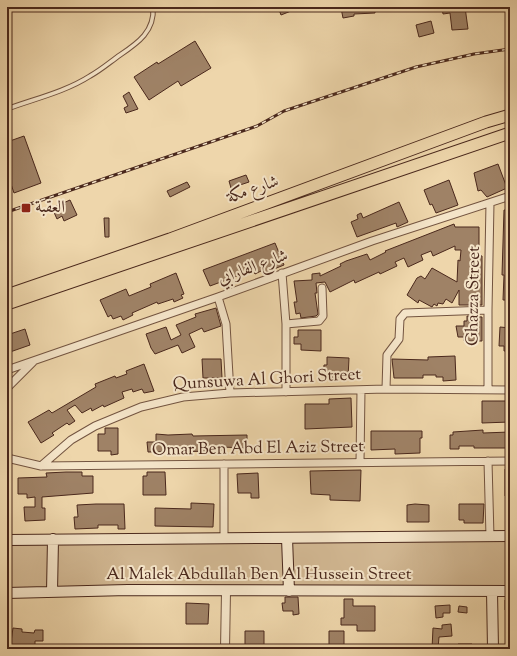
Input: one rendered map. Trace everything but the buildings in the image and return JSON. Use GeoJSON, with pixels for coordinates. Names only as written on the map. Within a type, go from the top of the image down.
{"type":"FeatureCollection","features":[{"type":"Feature","properties":{"kind":"main road","name":"شارع مكة"},"geometry":{"type":"LineString","coordinates":[[7,295],[170,239],[486,122],[510,115]]}},
{"type":"Feature","properties":{"kind":"main road"},"geometry":{"type":"LineString","coordinates":[[486,122],[494,140]]}},
{"type":"Feature","properties":{"kind":"main road","name":"شارع مكة"},"geometry":{"type":"LineString","coordinates":[[7,304],[510,134]]}},
{"type":"Feature","properties":{"kind":"main road","name":"Al Malek Abdullah Ben Al Hussein Street"},"geometry":{"type":"LineString","coordinates":[[7,540],[510,536]]}},
{"type":"Feature","properties":{"kind":"main road"},"geometry":{"type":"LineString","coordinates":[[287,538],[289,591]]}},
{"type":"Feature","properties":{"kind":"main road"},"geometry":{"type":"LineString","coordinates":[[52,592],[53,539]]}},
{"type":"Feature","properties":{"kind":"main road","name":"Al Malek Abdullah Ben Al Hussein Street"},"geometry":{"type":"LineString","coordinates":[[7,593],[128,590],[226,592],[510,591]]}},
{"type":"Feature","properties":{"kind":"main road"},"geometry":{"type":"LineString","coordinates":[[492,591],[494,649]]}},
{"type":"Feature","properties":{"kind":"street"},"geometry":{"type":"LineString","coordinates":[[413,7],[422,7]]}},
{"type":"Feature","properties":{"kind":"street","name":"شارع الفارابي"},"geometry":{"type":"LineString","coordinates":[[7,370],[218,297],[372,241],[490,204],[510,196]]}},
{"type":"Feature","properties":{"kind":"street","name":"Ghazza Street"},"geometry":{"type":"LineString","coordinates":[[488,390],[490,204]]}},
{"type":"Feature","properties":{"kind":"street"},"geometry":{"type":"LineString","coordinates":[[282,273],[286,324],[286,392]]}},
{"type":"Feature","properties":{"kind":"street"},"geometry":{"type":"LineString","coordinates":[[286,324],[319,322],[323,316],[322,288]]}},
{"type":"Feature","properties":{"kind":"street"},"geometry":{"type":"LineString","coordinates":[[218,297],[226,324],[230,394]]}},
{"type":"Feature","properties":{"kind":"street"},"geometry":{"type":"LineString","coordinates":[[386,389],[387,355],[399,339],[400,319],[405,313],[488,310]]}},
{"type":"Feature","properties":{"kind":"street"},"geometry":{"type":"LineString","coordinates":[[7,388],[35,361]]}},
{"type":"Feature","properties":{"kind":"street","name":"Qunsuwa Al Ghori Street"},"geometry":{"type":"LineString","coordinates":[[41,466],[71,440],[82,433],[126,412],[162,401],[230,394],[286,392],[386,389],[510,390]]}},
{"type":"Feature","properties":{"kind":"street"},"geometry":{"type":"LineString","coordinates":[[360,462],[361,390]]}},
{"type":"Feature","properties":{"kind":"street","name":"Omar Ben Abd El Aziz Street"},"geometry":{"type":"LineString","coordinates":[[7,458],[41,466],[510,461]]}},
{"type":"Feature","properties":{"kind":"street"},"geometry":{"type":"LineString","coordinates":[[488,462],[490,537]]}},
{"type":"Feature","properties":{"kind":"street"},"geometry":{"type":"LineString","coordinates":[[224,464],[224,539]]}},
{"type":"Feature","properties":{"kind":"street"},"geometry":{"type":"LineString","coordinates":[[225,649],[226,592]]}},
{"type":"Feature","properties":{"kind":"lane"},"geometry":{"type":"LineString","coordinates":[[7,109],[63,89],[90,76],[139,42],[147,32],[152,22],[153,7]]}},
{"type":"Feature","properties":{"kind":"shaded area"},"geometry":{"type":"Polygon","coordinates":[[[510,537],[510,589],[7,596],[7,543],[510,537]]]}},
{"type":"Feature","properties":{"kind":"railway"},"geometry":{"type":"LineString","coordinates":[[7,212],[257,126],[284,111],[416,67],[474,54],[510,49]]}},
{"type":"Feature","properties":{"kind":"place","name":"العقبة"},"geometry":{"type":"Point","coordinates":[26,208]}}]}
